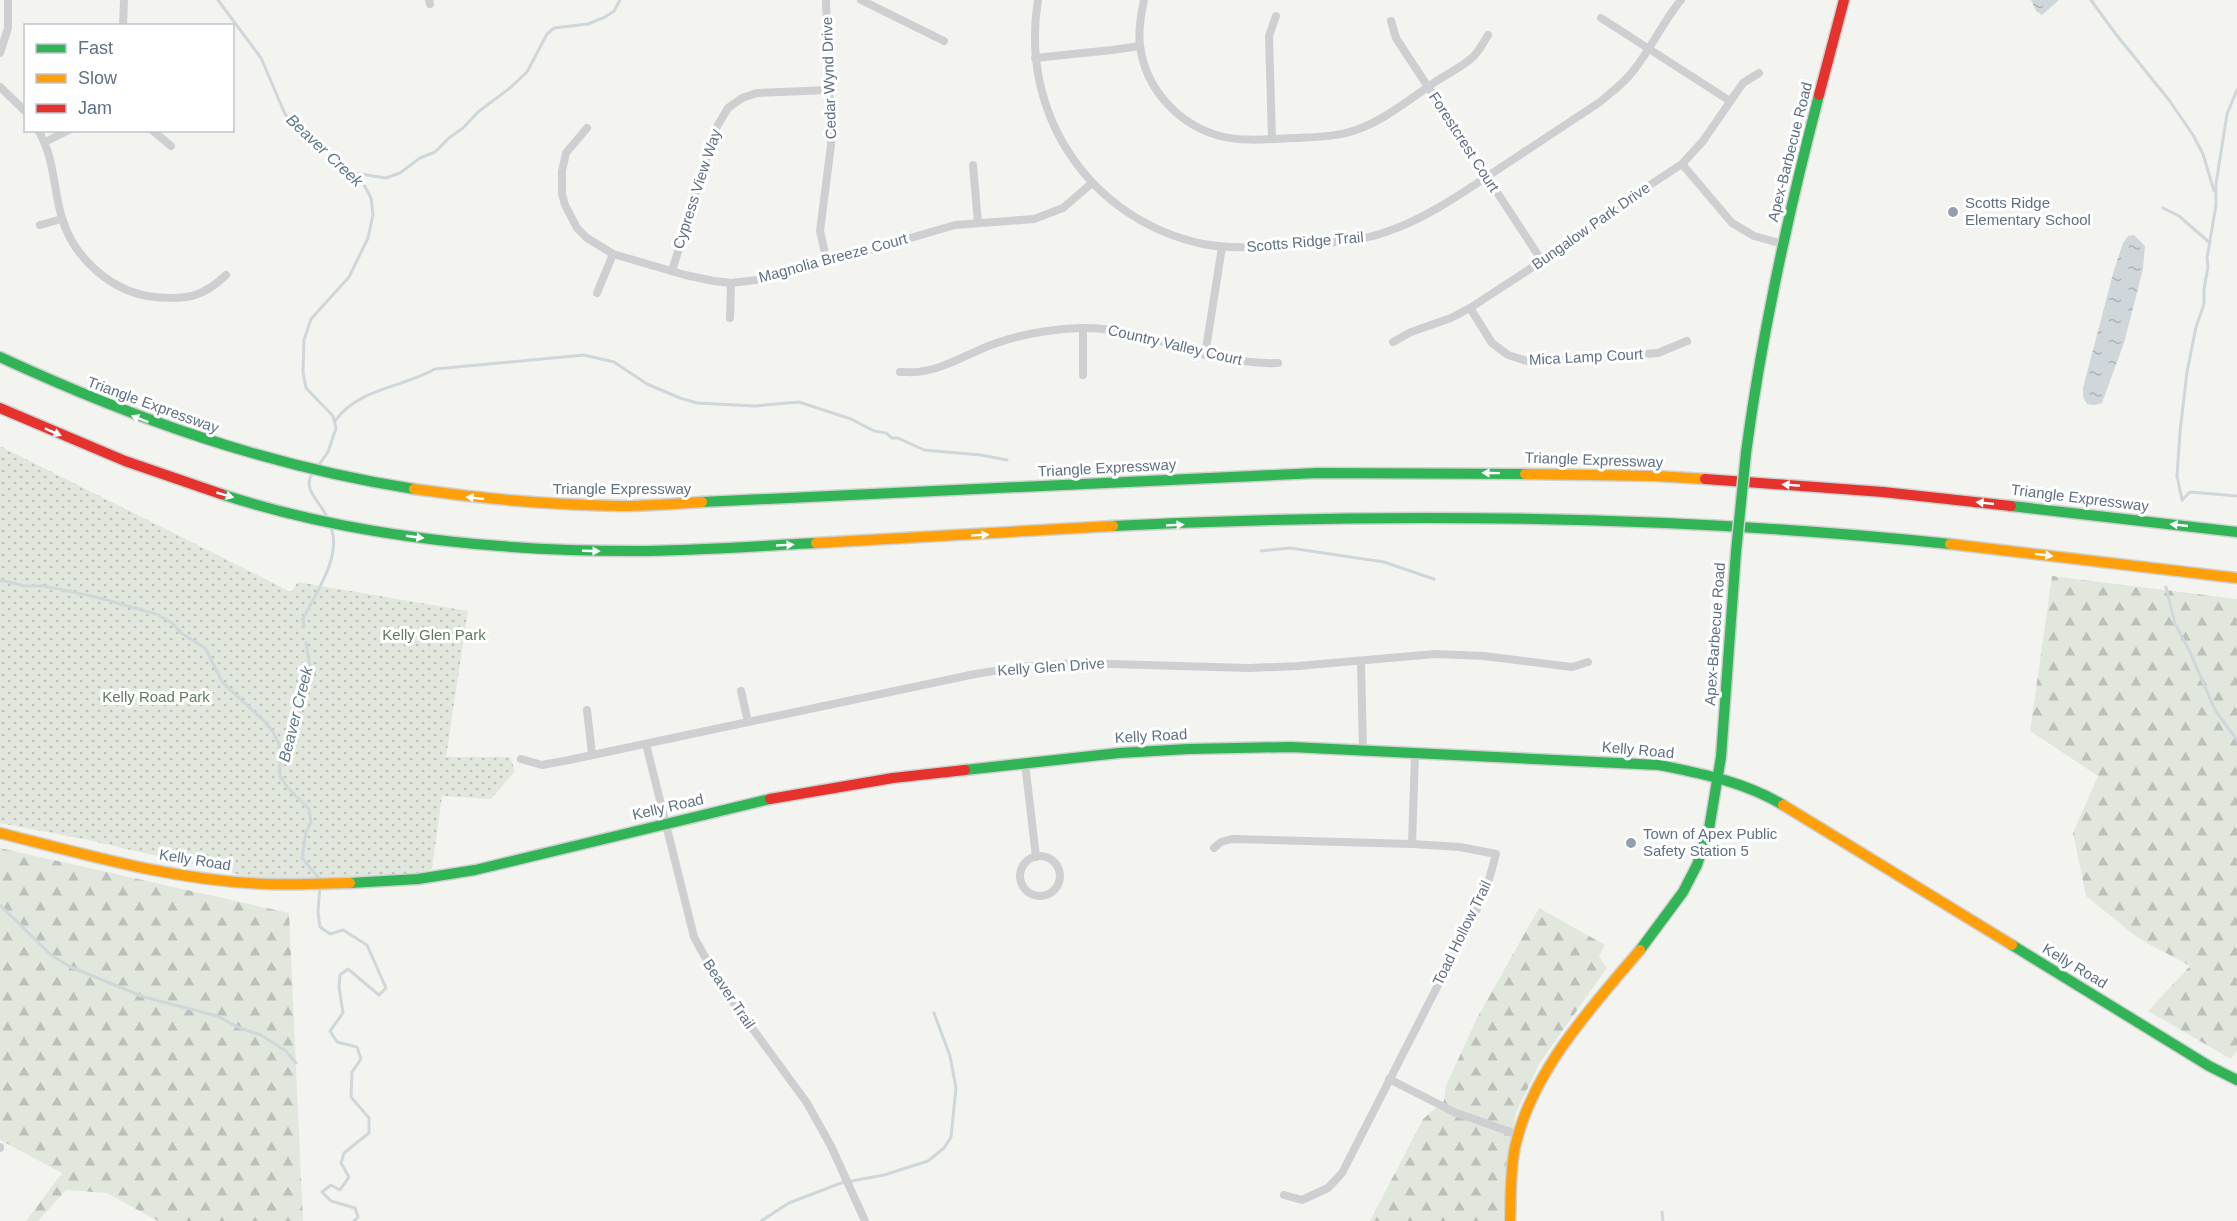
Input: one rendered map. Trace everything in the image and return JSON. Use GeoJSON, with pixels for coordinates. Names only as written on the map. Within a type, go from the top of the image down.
{"type":"FeatureCollection","features":[{"type":"Feature","properties":{"kind":"main road","name":"Apex-Barbecue Road"},"geometry":{"type":"LineString","coordinates":[[1510,1221],[1512,1176],[1519,1135],[1536,1090],[1553,1059],[1585,1016],[1672,909],[1685,888],[1706,838],[1718,797],[1736,552],[1755,385],[1783,244],[1844,0]]}},
{"type":"Feature","properties":{"kind":"main road","name":"Triangle Expressway"},"geometry":{"type":"LineString","coordinates":[[0,357],[122,412],[195,438],[282,463],[355,480],[450,495],[534,503],[583,506],[702,503],[1317,473],[1548,473],[1656,476],[1893,493],[2237,532]]}},
{"type":"Feature","properties":{"kind":"main road"},"geometry":{"type":"LineString","coordinates":[[0,408],[83,445],[169,477],[270,508],[359,528],[438,540],[532,548],[598,551],[698,549],[1292,520],[1545,519],[1697,524],[1875,537],[2237,578]]}},
{"type":"Feature","properties":{"kind":"main road","name":"Kelly Road"},"geometry":{"type":"LineString","coordinates":[[0,833],[124,864],[198,877],[266,884],[322,884],[418,879],[475,870],[773,798],[893,778],[1119,753],[1291,747],[1659,765],[1719,777],[1768,796],[2208,1066],[2237,1080]]}},
{"type":"Feature","properties":{"kind":"street"},"geometry":{"type":"LineString","coordinates":[[0,53],[8,28],[8,0]]}},
{"type":"Feature","properties":{"kind":"street"},"geometry":{"type":"LineString","coordinates":[[123,24],[124,0]]}},
{"type":"Feature","properties":{"kind":"street","name":"Cedar Wynd Drive"},"geometry":{"type":"LineString","coordinates":[[826,0],[831,145],[820,231],[827,262]]}},
{"type":"Feature","properties":{"kind":"street"},"geometry":{"type":"LineString","coordinates":[[861,0],[944,41]]}},
{"type":"Feature","properties":{"kind":"street","name":"Scotts Ridge Trail"},"geometry":{"type":"LineString","coordinates":[[1038,0],[1035,28],[1038,81],[1047,111],[1065,146],[1092,183],[1123,209],[1154,227],[1188,240],[1221,247],[1342,242],[1383,234],[1421,218],[1600,102],[1628,78],[1681,0]]}},
{"type":"Feature","properties":{"kind":"street"},"geometry":{"type":"LineString","coordinates":[[1144,0],[1140,45],[1153,84],[1165,102],[1187,121],[1207,131],[1235,139],[1334,136],[1359,129],[1382,118],[1474,56],[1488,35]]}},
{"type":"Feature","properties":{"kind":"street"},"geometry":{"type":"LineString","coordinates":[[1272,139],[1269,36],[1276,16]]}},
{"type":"Feature","properties":{"kind":"street"},"geometry":{"type":"LineString","coordinates":[[1601,18],[1730,101]]}},
{"type":"Feature","properties":{"kind":"street","name":"Forestcrest Court"},"geometry":{"type":"LineString","coordinates":[[1390,21],[1396,38],[1542,261]]}},
{"type":"Feature","properties":{"kind":"street"},"geometry":{"type":"LineString","coordinates":[[1035,58],[1112,51],[1140,45]]}},
{"type":"Feature","properties":{"kind":"street","name":"Bungalow Park Drive"},"geometry":{"type":"LineString","coordinates":[[1393,342],[1411,332],[1451,318],[1470,308],[1594,226],[1682,164],[1703,141],[1743,83],[1759,73]]}},
{"type":"Feature","properties":{"kind":"street"},"geometry":{"type":"LineString","coordinates":[[0,87],[24,109]]}},
{"type":"Feature","properties":{"kind":"street","name":"Cypress View Way"},"geometry":{"type":"LineString","coordinates":[[672,271],[715,130],[728,108],[742,98],[758,93],[830,90]]}},
{"type":"Feature","properties":{"kind":"street","name":"Magnolia Breeze Court"},"geometry":{"type":"LineString","coordinates":[[587,128],[566,153],[562,171],[562,194],[577,228],[597,246],[613,254],[700,279],[732,283],[773,278],[942,228],[1046,215],[1063,208],[1092,183]]}},
{"type":"Feature","properties":{"kind":"street"},"geometry":{"type":"LineString","coordinates":[[39,132],[45,142],[62,219],[79,252],[96,271],[117,285],[140,294],[168,298],[192,296],[211,290],[226,275]]}},
{"type":"Feature","properties":{"kind":"street"},"geometry":{"type":"LineString","coordinates":[[45,142],[65,132]]}},
{"type":"Feature","properties":{"kind":"street"},"geometry":{"type":"LineString","coordinates":[[154,132],[171,146]]}},
{"type":"Feature","properties":{"kind":"street"},"geometry":{"type":"LineString","coordinates":[[1682,164],[1721,213],[1732,223],[1754,236],[1783,244]]}},
{"type":"Feature","properties":{"kind":"street"},"geometry":{"type":"LineString","coordinates":[[973,165],[978,223]]}},
{"type":"Feature","properties":{"kind":"street"},"geometry":{"type":"LineString","coordinates":[[40,225],[62,219]]}},
{"type":"Feature","properties":{"kind":"street"},"geometry":{"type":"LineString","coordinates":[[1205,355],[1221,247]]}},
{"type":"Feature","properties":{"kind":"street"},"geometry":{"type":"LineString","coordinates":[[597,293],[613,254]]}},
{"type":"Feature","properties":{"kind":"street"},"geometry":{"type":"LineString","coordinates":[[729,318],[732,283]]}},
{"type":"Feature","properties":{"kind":"street","name":"Mica Lamp Court"},"geometry":{"type":"LineString","coordinates":[[1470,308],[1492,344],[1508,355],[1530,362],[1658,353],[1687,341]]}},
{"type":"Feature","properties":{"kind":"street"},"geometry":{"type":"LineString","coordinates":[[1083,328],[1083,375]]}},
{"type":"Feature","properties":{"kind":"street","name":"Country Valley Court"},"geometry":{"type":"LineString","coordinates":[[900,372],[926,371],[1025,334],[1083,328],[1131,332],[1181,345],[1205,355],[1255,364],[1278,363]]}},
{"type":"Feature","properties":{"kind":"street","name":"Kelly Glen Drive"},"geometry":{"type":"LineString","coordinates":[[521,759],[542,765],[975,674],[1020,667],[1106,663],[1249,668],[1436,654],[1484,656],[1572,667],[1588,662]]}},
{"type":"Feature","properties":{"kind":"street"},"geometry":{"type":"LineString","coordinates":[[1361,661],[1363,752]]}},
{"type":"Feature","properties":{"kind":"street"},"geometry":{"type":"LineString","coordinates":[[741,691],[748,722]]}},
{"type":"Feature","properties":{"kind":"street"},"geometry":{"type":"LineString","coordinates":[[587,710],[592,754]]}},
{"type":"Feature","properties":{"kind":"street","name":"Beaver Trail"},"geometry":{"type":"LineString","coordinates":[[646,744],[694,937],[720,984],[815,1117],[831,1146],[865,1221]]}},
{"type":"Feature","properties":{"kind":"street"},"geometry":{"type":"LineString","coordinates":[[1412,844],[1415,753]]}},
{"type":"Feature","properties":{"kind":"street"},"geometry":{"type":"LineString","coordinates":[[1025,763],[1036,856]]}},
{"type":"Feature","properties":{"kind":"street","name":"Toad Hollow Trail"},"geometry":{"type":"LineString","coordinates":[[1214,848],[1221,842],[1232,840],[1412,844],[1460,847],[1496,854],[1480,903],[1341,1173],[1328,1188],[1302,1200],[1284,1195]]}},
{"type":"Feature","properties":{"kind":"street"},"geometry":{"type":"LineString","coordinates":[[1036,856],[1049,858],[1058,868],[1060,875],[1056,888],[1045,895],[1032,894],[1023,886],[1021,880],[1025,863],[1036,856]]}},
{"type":"Feature","properties":{"kind":"street"},"geometry":{"type":"LineString","coordinates":[[1389,1079],[1454,1112],[1519,1135]]}},
{"type":"Feature","properties":{"kind":"green space","name":"Kelly Road Park"},"geometry":{"type":"Polygon","coordinates":[[[0,446],[291,592],[298,582],[468,611],[446,757],[510,757],[515,771],[491,799],[442,796],[432,869],[383,882],[334,890],[300,889],[88,840],[0,823],[0,446]]]}},
{"type":"Feature","properties":{"kind":"green space"},"geometry":{"type":"Polygon","coordinates":[[[2052,576],[2237,599],[2237,1051],[2231,1059],[2148,1011],[2190,966],[2138,938],[2086,896],[2073,833],[2098,776],[2030,731],[2052,576]]]}},
{"type":"Feature","properties":{"kind":"green space"},"geometry":{"type":"Polygon","coordinates":[[[0,848],[289,913],[303,1221],[158,1221],[107,1193],[66,1190],[38,1221],[26,1221],[62,1173],[0,1140],[0,848]]]}},
{"type":"Feature","properties":{"kind":"green space"},"geometry":{"type":"Polygon","coordinates":[[[1539,908],[1605,945],[1599,956],[1607,968],[1539,1064],[1516,1113],[1505,1175],[1503,1221],[1370,1221],[1423,1119],[1444,1101],[1446,1086],[1477,1018],[1539,908]]]}},
{"type":"Feature","properties":{"kind":"water"},"geometry":{"type":"Polygon","coordinates":[[[2031,0],[2059,0],[2042,15],[2036,11],[2031,0]]]}},
{"type":"Feature","properties":{"kind":"water"},"geometry":{"type":"Polygon","coordinates":[[[2134,235],[2145,246],[2143,269],[2124,343],[2102,403],[2087,404],[2083,397],[2083,388],[2114,270],[2123,243],[2128,236],[2134,235]]]}},
{"type":"Feature","properties":{"kind":"waterway","name":"Beaver Creek"},"geometry":{"type":"LineString","coordinates":[[218,0],[261,58],[285,114],[362,181],[371,198],[373,215],[368,238],[349,277],[311,319],[304,340],[303,372],[306,388],[333,416],[336,428],[328,452],[318,466]]}},
{"type":"Feature","properties":{"kind":"waterway"},"geometry":{"type":"LineString","coordinates":[[354,173],[386,178],[400,173],[420,158],[435,152],[478,112],[527,72],[547,34],[554,28],[588,24],[605,17],[614,11],[620,0]]}},
{"type":"Feature","properties":{"kind":"waterway"},"geometry":{"type":"LineString","coordinates":[[2091,0],[2169,100],[2193,135],[2203,154],[2214,191]]}},
{"type":"Feature","properties":{"kind":"waterway"},"geometry":{"type":"LineString","coordinates":[[2182,500],[2177,476],[2187,372],[2196,327],[2204,304],[2207,258],[2227,114],[2237,90]]}},
{"type":"Feature","properties":{"kind":"waterway"},"geometry":{"type":"LineString","coordinates":[[2163,208],[2179,216],[2210,243]]}},
{"type":"Feature","properties":{"kind":"waterway"},"geometry":{"type":"LineString","coordinates":[[335,421],[345,410],[368,395],[435,369],[584,355],[614,362],[647,384],[697,403],[755,406],[799,402],[851,419],[874,431],[886,433],[892,438],[898,438],[924,450],[981,455],[1007,460]]}},
{"type":"Feature","properties":{"kind":"waterway","name":"Beaver Creek"},"geometry":{"type":"LineString","coordinates":[[312,474],[309,480],[310,490],[326,515]]}},
{"type":"Feature","properties":{"kind":"waterway"},"geometry":{"type":"LineString","coordinates":[[2182,500],[2190,492],[2237,496]]}},
{"type":"Feature","properties":{"kind":"waterway","name":"Beaver Creek"},"geometry":{"type":"LineString","coordinates":[[304,627],[303,619],[330,562],[333,550],[331,527]]}},
{"type":"Feature","properties":{"kind":"waterway"},"geometry":{"type":"LineString","coordinates":[[1261,551],[1290,548],[1384,562],[1434,579]]}},
{"type":"Feature","properties":{"kind":"waterway"},"geometry":{"type":"LineString","coordinates":[[0,580],[96,597],[156,614],[172,623],[181,633],[205,648],[223,683],[265,722],[283,752]]}},
{"type":"Feature","properties":{"kind":"waterway"},"geometry":{"type":"LineString","coordinates":[[2166,587],[2175,624],[2215,710],[2237,740]]}},
{"type":"Feature","properties":{"kind":"waterway","name":"Beaver Creek"},"geometry":{"type":"LineString","coordinates":[[306,643],[310,668],[294,708],[292,728],[280,762],[280,776],[288,788],[309,809],[311,823],[306,832],[302,858],[318,877]]}},
{"type":"Feature","properties":{"kind":"waterway","name":"Beaver Creek"},"geometry":{"type":"LineString","coordinates":[[320,885],[318,912],[320,927],[330,934],[343,930],[367,945],[386,988],[379,995],[348,969],[340,975],[339,987],[343,1013],[330,1031],[337,1042],[357,1047],[361,1059],[352,1072],[351,1097],[369,1118],[369,1133],[344,1153],[341,1163],[349,1177],[340,1190],[331,1185],[322,1192],[331,1201],[355,1208],[358,1217],[354,1221]]}},
{"type":"Feature","properties":{"kind":"waterway"},"geometry":{"type":"LineString","coordinates":[[0,905],[51,955],[71,967],[144,997],[217,1016],[240,1028],[261,1035],[286,1051],[296,1063]]}},
{"type":"Feature","properties":{"kind":"waterway"},"geometry":{"type":"LineString","coordinates":[[761,1221],[789,1203],[841,1183],[884,1175],[928,1161],[944,1148],[951,1137],[956,1088],[950,1056],[934,1013]]}},
{"type":"Feature","properties":{"kind":"waterway"},"geometry":{"type":"LineString","coordinates":[[1662,1212],[1663,1221]]}},
{"type":"Feature","properties":{"kind":"traffic: fast"},"geometry":{"type":"LineString","coordinates":[[1746,453],[1777,273],[1819,95]]}},
{"type":"Feature","properties":{"kind":"traffic: fast"},"geometry":{"type":"LineString","coordinates":[[0,357],[101,401],[202,438],[306,467],[414,489]]}},
{"type":"Feature","properties":{"kind":"traffic: fast"},"geometry":{"type":"LineString","coordinates":[[1736,552],[1746,453]]}},
{"type":"Feature","properties":{"kind":"traffic: fast"},"geometry":{"type":"LineString","coordinates":[[702,502],[1317,473],[1525,474]]}},
{"type":"Feature","properties":{"kind":"traffic: fast"},"geometry":{"type":"LineString","coordinates":[[221,494],[271,509],[373,531],[477,544],[634,551],[816,543]]}},
{"type":"Feature","properties":{"kind":"traffic: fast"},"geometry":{"type":"LineString","coordinates":[[2011,506],[2237,532]]}},
{"type":"Feature","properties":{"kind":"traffic: fast"},"geometry":{"type":"LineString","coordinates":[[1113,526],[1322,519],[1532,519],[1741,527],[1950,544]]}},
{"type":"Feature","properties":{"kind":"traffic: fast"},"geometry":{"type":"LineString","coordinates":[[1640,950],[1683,892],[1697,865],[1709,829],[1721,757],[1736,552]]}},
{"type":"Feature","properties":{"kind":"traffic: fast"},"geometry":{"type":"LineString","coordinates":[[965,770],[1119,753],[1291,747],[1659,765],[1739,785],[1783,805]]}},
{"type":"Feature","properties":{"kind":"traffic: fast"},"geometry":{"type":"LineString","coordinates":[[350,883],[418,879],[475,870],[770,799]]}},
{"type":"Feature","properties":{"kind":"traffic: fast"},"geometry":{"type":"LineString","coordinates":[[2012,945],[2209,1066],[2237,1080]]}},
{"type":"Feature","properties":{"kind":"traffic: slow"},"geometry":{"type":"LineString","coordinates":[[1525,474],[1705,479]]}},
{"type":"Feature","properties":{"kind":"traffic: slow"},"geometry":{"type":"LineString","coordinates":[[414,489],[491,499],[568,504],[630,506],[702,502]]}},
{"type":"Feature","properties":{"kind":"traffic: slow"},"geometry":{"type":"LineString","coordinates":[[816,543],[1113,526]]}},
{"type":"Feature","properties":{"kind":"traffic: slow"},"geometry":{"type":"LineString","coordinates":[[1950,544],[2237,578]]}},
{"type":"Feature","properties":{"kind":"traffic: slow"},"geometry":{"type":"LineString","coordinates":[[1783,805],[2012,945]]}},
{"type":"Feature","properties":{"kind":"traffic: slow"},"geometry":{"type":"LineString","coordinates":[[0,833],[132,866],[199,878],[267,884],[350,883]]}},
{"type":"Feature","properties":{"kind":"traffic: slow"},"geometry":{"type":"LineString","coordinates":[[1510,1221],[1511,1174],[1515,1147],[1523,1119],[1535,1092],[1549,1067],[1583,1018],[1640,950]]}},
{"type":"Feature","properties":{"kind":"traffic: jam"},"geometry":{"type":"LineString","coordinates":[[1819,95],[1844,0]]}},
{"type":"Feature","properties":{"kind":"traffic: jam"},"geometry":{"type":"LineString","coordinates":[[0,408],[125,461],[221,494]]}},
{"type":"Feature","properties":{"kind":"traffic: jam"},"geometry":{"type":"LineString","coordinates":[[1705,479],[1883,492],[2011,506]]}},
{"type":"Feature","properties":{"kind":"traffic: jam"},"geometry":{"type":"LineString","coordinates":[[770,799],[893,778],[965,770]]}},
{"type":"Feature","properties":{"kind":"place","name":"Scotts Ridge Elementary School"},"geometry":{"type":"Point","coordinates":[1953,212]}},
{"type":"Feature","properties":{"kind":"place","name":"Town of Apex Public Safety Station 5"},"geometry":{"type":"Point","coordinates":[1631,843]}},
{"type":"Feature","properties":{"kind":"park label","name":"Kelly Glen Park"},"geometry":{"type":"Point","coordinates":[434,635]}}]}
